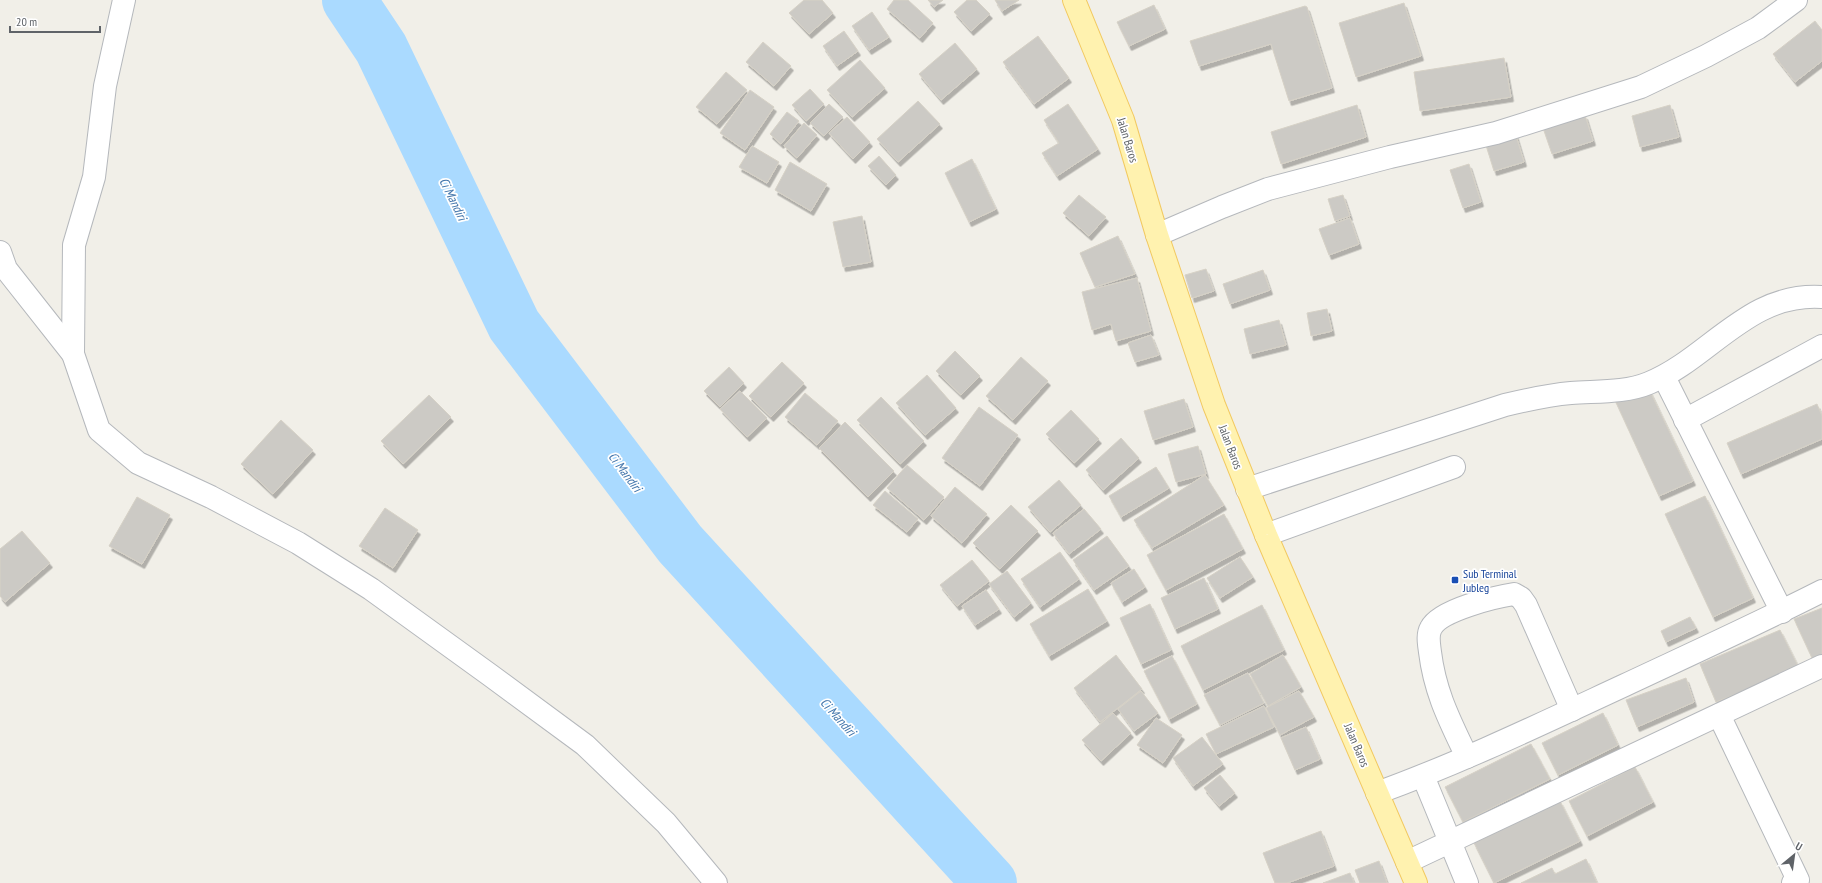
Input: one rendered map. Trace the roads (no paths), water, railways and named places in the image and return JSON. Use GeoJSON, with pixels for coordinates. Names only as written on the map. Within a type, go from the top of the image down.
{"type":"FeatureCollection","features":[{"type":"Feature","properties":{"kind":"main road","name":"Jalan Baros"},"geometry":{"type":"LineString","coordinates":[[1074,0],[1123,120],[1156,235],[1214,406],[1266,535],[1416,883]]}},
{"type":"Feature","properties":{"kind":"street"},"geometry":{"type":"LineString","coordinates":[[73,354],[74,245],[94,177],[105,86],[124,0]]}},
{"type":"Feature","properties":{"kind":"street"},"geometry":{"type":"LineString","coordinates":[[1156,235],[1268,189],[1496,132],[1641,87],[1706,56],[1758,28],[1796,0]]}},
{"type":"Feature","properties":{"kind":"street"},"geometry":{"type":"LineString","coordinates":[[0,252],[6,269],[73,354],[99,430],[138,463],[211,497],[298,543],[371,589],[502,684],[585,745],[666,823],[716,883]]}},
{"type":"Feature","properties":{"kind":"street"},"geometry":{"type":"LineString","coordinates":[[1247,489],[1505,405],[1550,396],[1623,389],[1647,384],[1664,376],[1747,317],[1771,304],[1812,296],[1822,297]]}},
{"type":"Feature","properties":{"kind":"street"},"geometry":{"type":"LineString","coordinates":[[1686,420],[1822,346]]}},
{"type":"Feature","properties":{"kind":"street"},"geometry":{"type":"LineString","coordinates":[[1664,376],[1782,612]]}},
{"type":"Feature","properties":{"kind":"street"},"geometry":{"type":"LineString","coordinates":[[1266,535],[1454,467]]}},
{"type":"Feature","properties":{"kind":"street"},"geometry":{"type":"LineString","coordinates":[[1377,793],[1423,776],[1572,710],[1782,612],[1822,591]]}},
{"type":"Feature","properties":{"kind":"street"},"geometry":{"type":"LineString","coordinates":[[1467,757],[1440,698],[1432,667],[1429,638],[1431,628],[1438,619],[1471,604],[1514,594],[1521,598],[1526,605],[1572,710]]}},
{"type":"Feature","properties":{"kind":"street"},"geometry":{"type":"LineString","coordinates":[[1407,862],[1822,666]]}},
{"type":"Feature","properties":{"kind":"street"},"geometry":{"type":"LineString","coordinates":[[1719,715],[1798,880],[1793,883]]}},
{"type":"Feature","properties":{"kind":"street"},"geometry":{"type":"LineString","coordinates":[[1423,776],[1467,883]]}},
{"type":"Feature","properties":{"kind":"waterway","name":"Ci Mandiri"},"geometry":{"type":"LineString","coordinates":[[349,0],[381,48],[514,325],[680,544],[990,883]]}},
{"type":"Feature","properties":{"kind":"place","name":"Sub Terminal Jubleg"},"geometry":{"type":"Point","coordinates":[1455,580]}}]}
